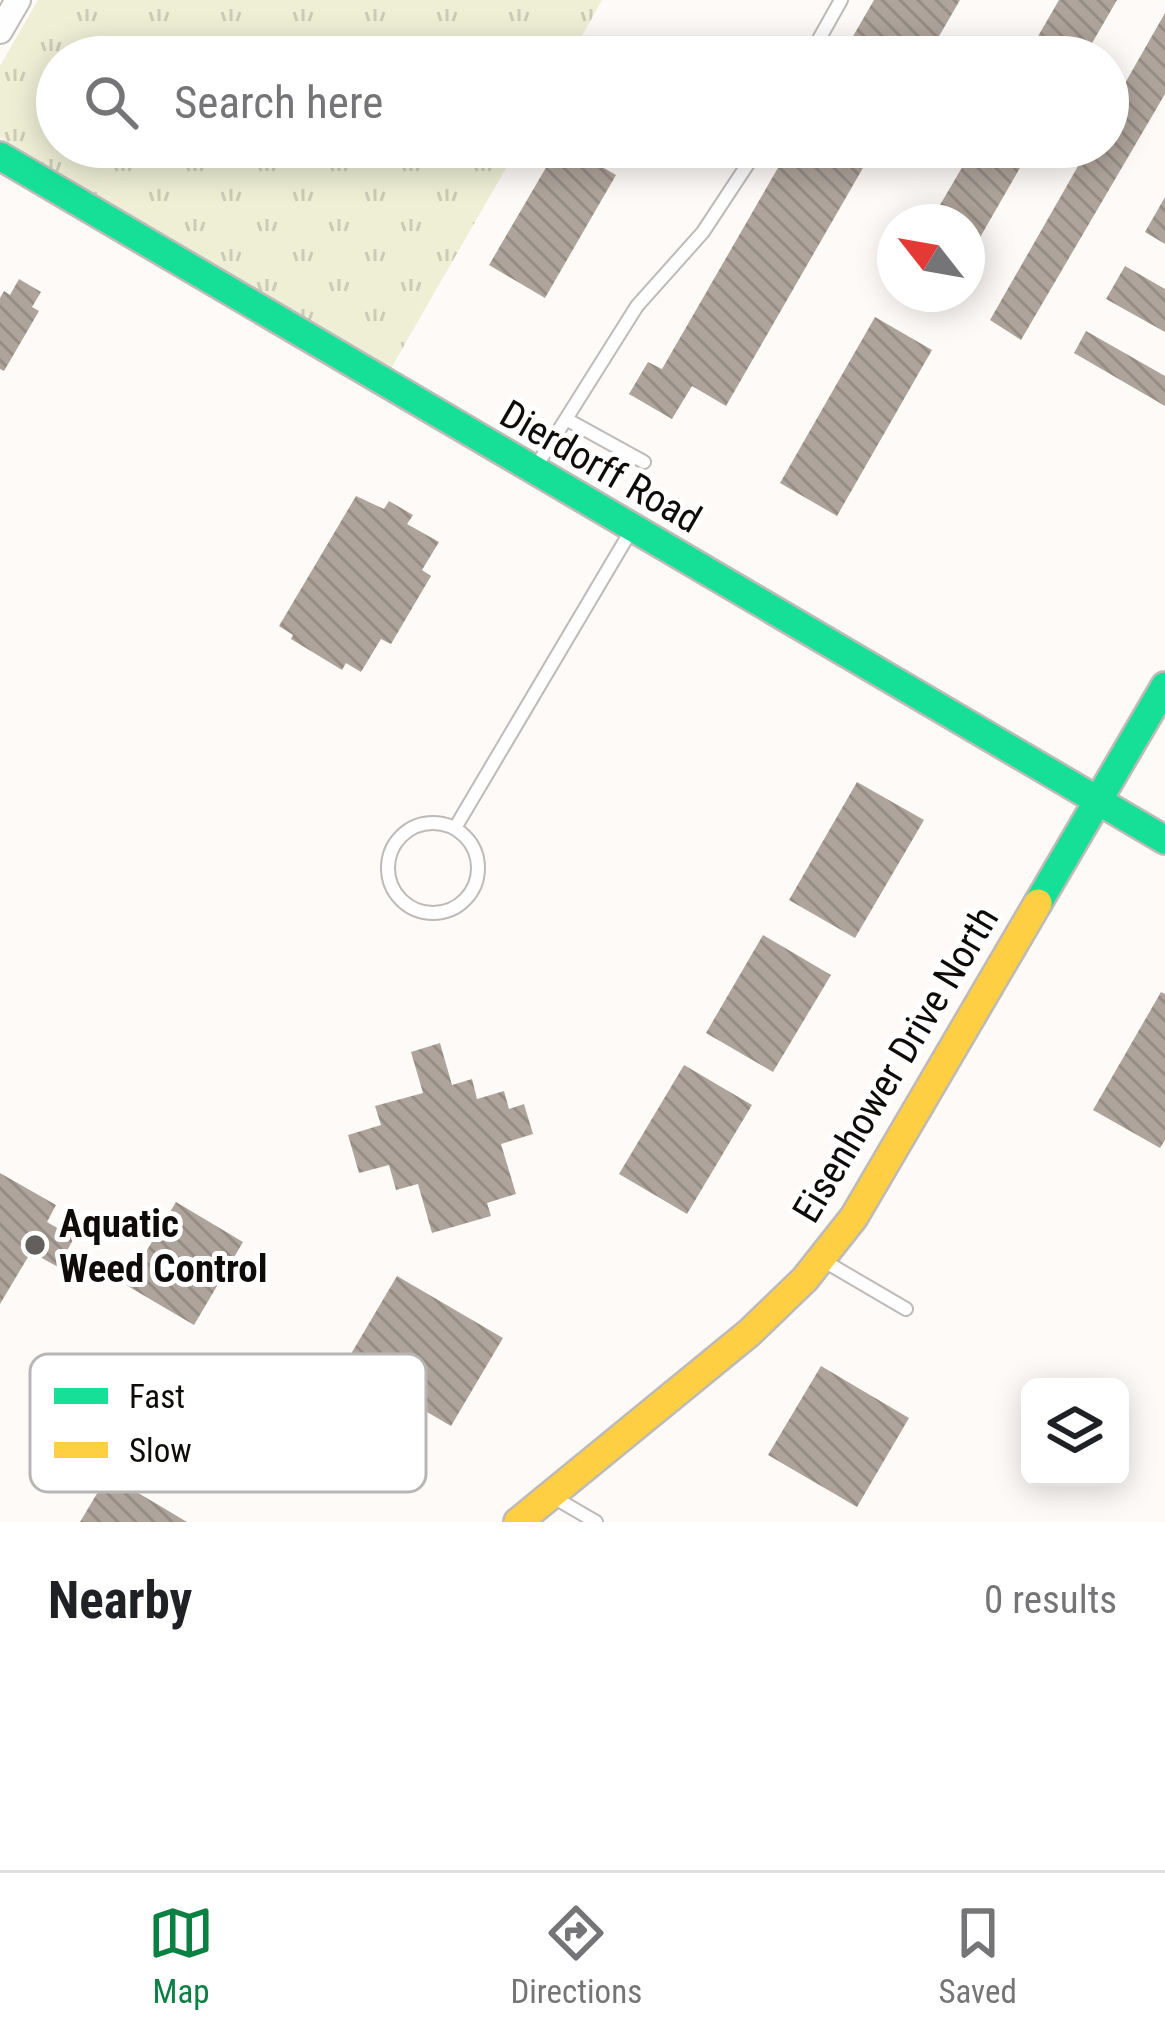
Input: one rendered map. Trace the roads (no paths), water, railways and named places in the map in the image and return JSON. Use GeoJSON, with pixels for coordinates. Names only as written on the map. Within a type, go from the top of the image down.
{"type":"FeatureCollection","features":[{"type":"Feature","properties":{"kind":"street"},"geometry":{"type":"LineString","coordinates":[[0,31],[18,0]]}},
{"type":"Feature","properties":{"kind":"street","name":"Dierdorff Road"},"geometry":{"type":"LineString","coordinates":[[0,156],[1165,840]]}},
{"type":"Feature","properties":{"kind":"street","name":"Eisenhower Drive North"},"geometry":{"type":"LineString","coordinates":[[518,1522],[749,1334],[854,1217],[1165,686]]}},
{"type":"Feature","properties":{"kind":"lane"},"geometry":{"type":"LineString","coordinates":[[821,36],[842,0]]}},
{"type":"Feature","properties":{"kind":"lane"},"geometry":{"type":"LineString","coordinates":[[533,471],[637,306],[703,232],[745,168]]}},
{"type":"Feature","properties":{"kind":"lane"},"geometry":{"type":"LineString","coordinates":[[566,419],[644,462]]}},
{"type":"Feature","properties":{"kind":"lane"},"geometry":{"type":"LineString","coordinates":[[455,828],[632,529]]}},
{"type":"Feature","properties":{"kind":"lane"},"geometry":{"type":"LineString","coordinates":[[428,823],[455,828],[476,851],[479,866],[469,896],[443,912],[412,908],[392,887],[388,874],[394,846],[414,826],[428,823]]}},
{"type":"Feature","properties":{"kind":"lane"},"geometry":{"type":"LineString","coordinates":[[820,1259],[906,1309]]}},
{"type":"Feature","properties":{"kind":"lane"},"geometry":{"type":"LineString","coordinates":[[549,1494],[596,1522]]}},
{"type":"Feature","properties":{"kind":"place","name":"Aquatic Weed Control"},"geometry":{"type":"Point","coordinates":[35,1245]}}]}
